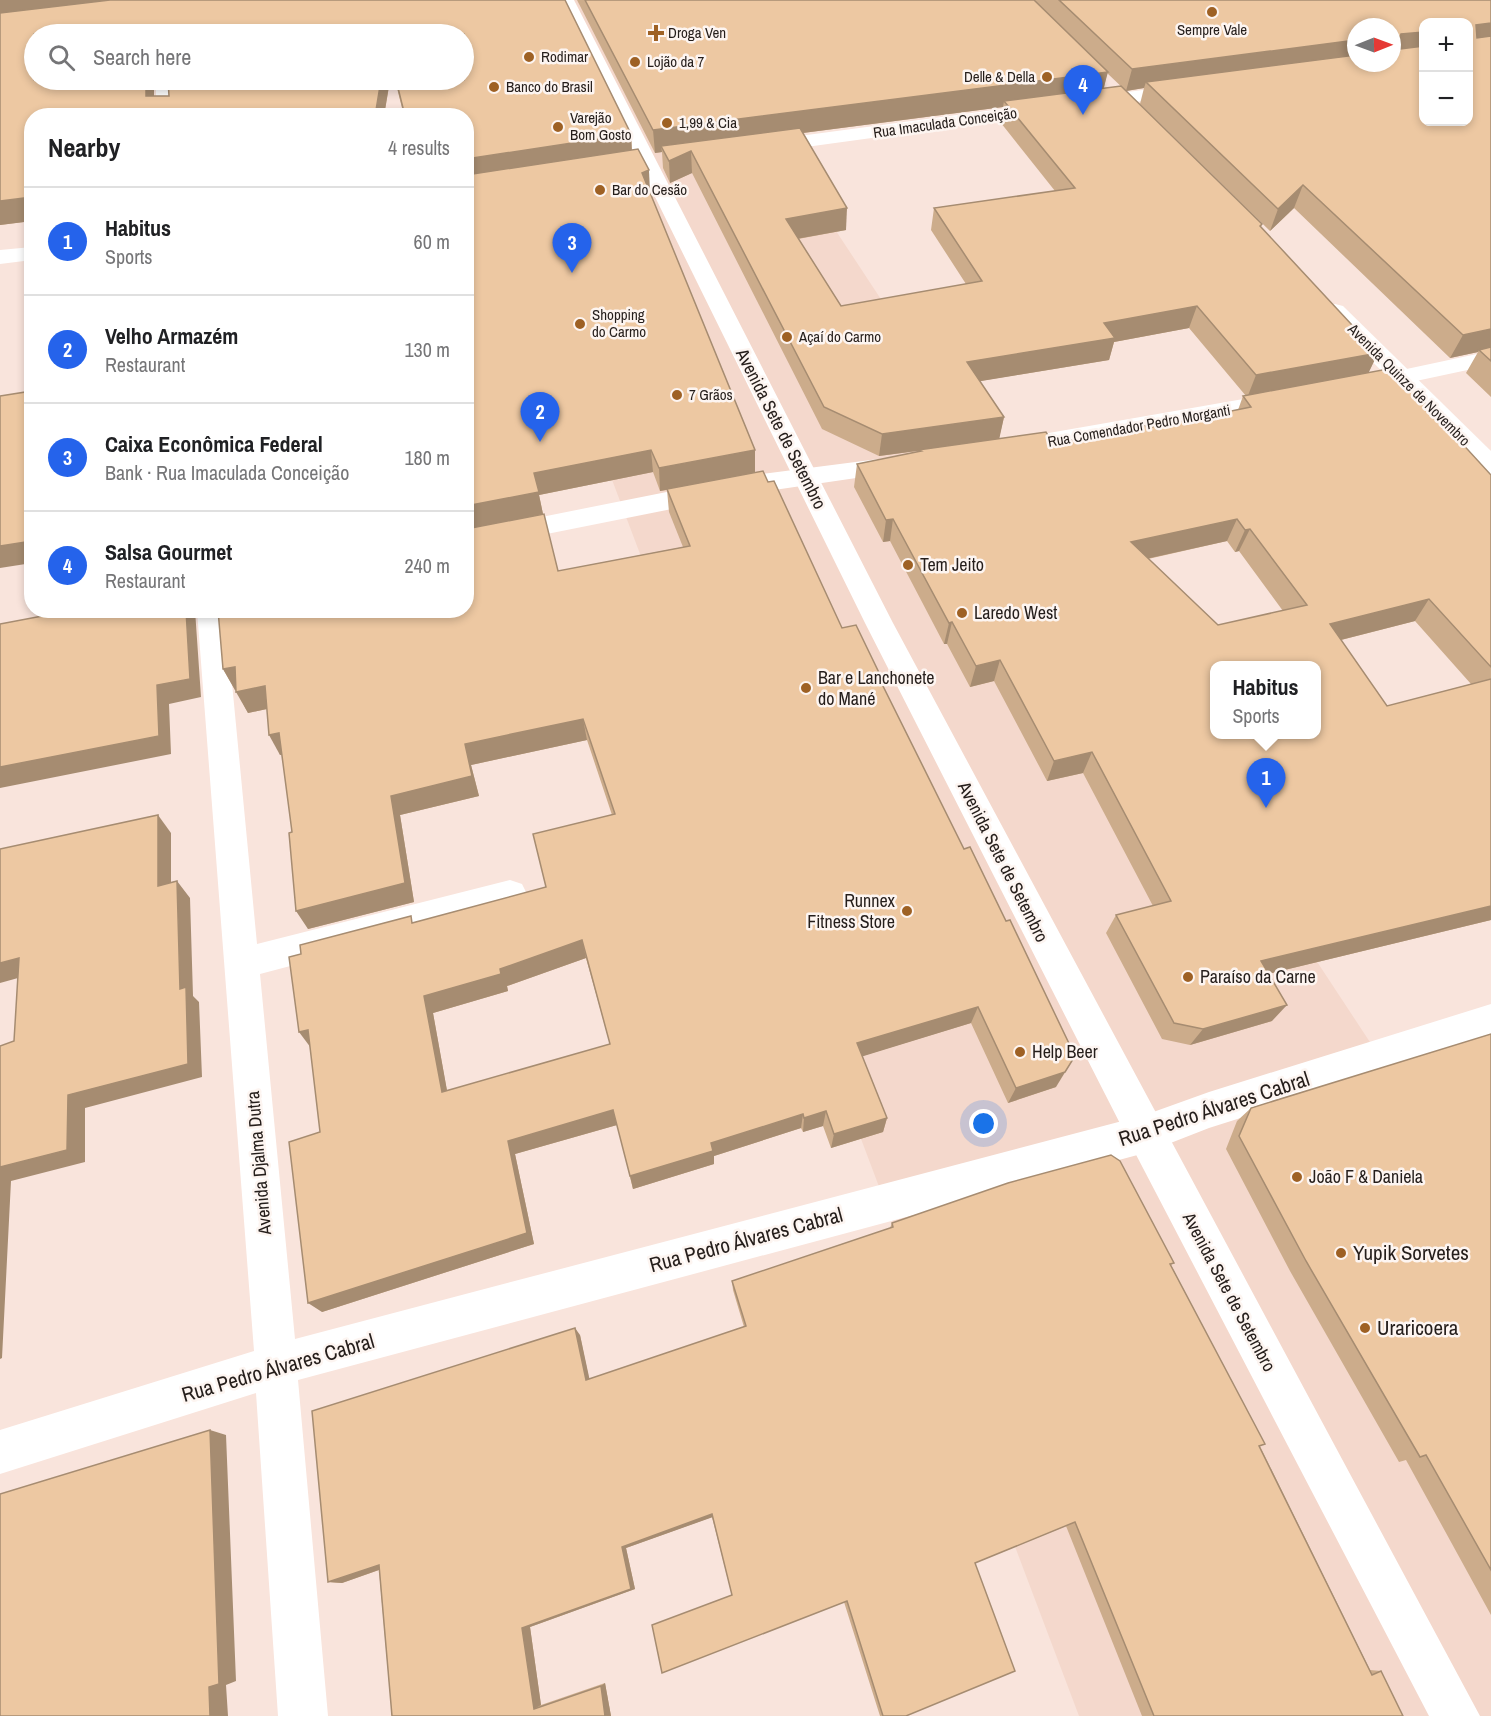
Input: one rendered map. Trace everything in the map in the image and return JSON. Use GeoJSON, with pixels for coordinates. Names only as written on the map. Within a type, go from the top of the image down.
{"type":"FeatureCollection","features":[{"type":"Feature","properties":{"kind":"street","name":"Avenida Sete de Setembro"},"geometry":{"type":"LineString","coordinates":[[566,0],[806,477],[1144,1134],[1455,1716]]}},
{"type":"Feature","properties":{"kind":"street"},"geometry":{"type":"LineString","coordinates":[[1102,83],[1135,115]]}},
{"type":"Feature","properties":{"kind":"street","name":"Rua Imaculada Conceição"},"geometry":{"type":"LineString","coordinates":[[740,150],[1200,88]]}},
{"type":"Feature","properties":{"kind":"street"},"geometry":{"type":"LineString","coordinates":[[165,90],[166,108]]}},
{"type":"Feature","properties":{"kind":"street"},"geometry":{"type":"LineString","coordinates":[[624,165],[669,159]]}},
{"type":"Feature","properties":{"kind":"street"},"geometry":{"type":"LineString","coordinates":[[0,257],[24,254]]}},
{"type":"Feature","properties":{"kind":"street","name":"Avenida Quinze de Novembro"},"geometry":{"type":"LineString","coordinates":[[1319,294],[1491,466]]}},
{"type":"Feature","properties":{"kind":"street"},"geometry":{"type":"LineString","coordinates":[[1348,389],[1491,358]]}},
{"type":"Feature","properties":{"kind":"street","name":"Rua Comendador Pedro Morganti"},"geometry":{"type":"LineString","coordinates":[[983,452],[1301,397]]}},
{"type":"Feature","properties":{"kind":"street"},"geometry":{"type":"LineString","coordinates":[[474,539],[747,485],[924,460]]}},
{"type":"Feature","properties":{"kind":"street","name":"Avenida Djalma Dutra"},"geometry":{"type":"LineString","coordinates":[[212,618],[276,1365],[303,1716]]}},
{"type":"Feature","properties":{"kind":"street"},"geometry":{"type":"LineString","coordinates":[[242,963],[510,894]]}},
{"type":"Feature","properties":{"kind":"street","name":"Rua Pedro Álvares Cabral"},"geometry":{"type":"LineString","coordinates":[[0,1452],[276,1365],[1144,1134],[1209,1110],[1491,1021]]}},
{"type":"Feature","properties":{"kind":"shaded area"},"geometry":{"type":"Polygon","coordinates":[[[431,0],[684,0],[1491,1226],[1491,1716],[1079,1716],[474,114],[474,108],[472,108],[465,90],[474,90],[474,24],[454,24],[431,0]]]}},
{"type":"Feature","properties":{"kind":"building"},"geometry":{"type":"Polygon","coordinates":[[[110,0],[565,0],[631,134],[474,158],[474,108],[403,108],[398,90],[474,90],[474,24],[24,24],[24,90],[146,90],[146,96],[169,96],[169,90],[379,90],[376,108],[24,108],[24,198],[0,201],[0,13],[110,0]]]}},
{"type":"Feature","properties":{"kind":"building"},"geometry":{"type":"Polygon","coordinates":[[[585,0],[1034,0],[1108,72],[653,130],[585,0]]]}},
{"type":"Feature","properties":{"kind":"building"},"geometry":{"type":"Polygon","coordinates":[[[1059,0],[1491,0],[1491,23],[1476,25],[1477,38],[1491,36],[1491,329],[1463,335],[1303,185],[1278,209],[1146,82],[1347,56],[1347,72],[1401,72],[1401,49],[1419,47],[1419,126],[1473,126],[1473,18],[1419,18],[1419,32],[1401,34],[1401,18],[1347,18],[1347,41],[1132,69],[1059,0]]]}},
{"type":"Feature","properties":{"kind":"building"},"geometry":{"type":"Polygon","coordinates":[[[1121,86],[1262,224],[1260,226],[1378,353],[1256,375],[1197,306],[1104,323],[1115,338],[967,362],[1004,417],[882,434],[824,407],[691,151],[669,161],[661,146],[800,128],[847,208],[786,219],[841,306],[982,281],[934,208],[1075,188],[1004,101],[1121,86]]]}},
{"type":"Feature","properties":{"kind":"building"},"geometry":{"type":"Polygon","coordinates":[[[638,149],[649,170],[642,173],[755,450],[659,468],[651,450],[534,473],[539,492],[474,504],[474,174],[638,149]]]}},
{"type":"Feature","properties":{"kind":"building"},"geometry":{"type":"Polygon","coordinates":[[[1491,347],[1491,361],[1479,350],[1491,347]]]}},
{"type":"Feature","properties":{"kind":"building"},"geometry":{"type":"Polygon","coordinates":[[[1393,368],[1491,475],[1491,667],[1429,599],[1330,624],[1387,706],[1491,679],[1491,906],[1261,961],[1287,1005],[1203,1029],[1174,1023],[1116,915],[1171,901],[1092,752],[1054,761],[1000,660],[976,666],[952,622],[949,623],[893,519],[886,520],[857,464],[921,451],[918,450],[1046,432],[1053,444],[1251,407],[1243,396],[1393,368]],[[1237,519],[1131,542],[1218,625],[1307,605],[1250,529],[1245,530],[1237,519]]]}},
{"type":"Feature","properties":{"kind":"building"},"geometry":{"type":"Polygon","coordinates":[[[24,392],[24,542],[0,546],[0,396],[24,392]]]}},
{"type":"Feature","properties":{"kind":"building"},"geometry":{"type":"Polygon","coordinates":[[[763,471],[768,482],[774,481],[842,628],[856,625],[883,681],[881,682],[964,849],[970,847],[1006,921],[1010,920],[1075,1056],[1065,1072],[1016,1088],[978,1007],[857,1043],[887,1118],[834,1134],[826,1111],[804,1118],[803,1114],[711,1143],[713,1151],[630,1176],[613,1110],[508,1141],[527,1233],[308,1303],[289,1142],[320,1132],[308,1030],[299,1032],[289,957],[301,954],[300,945],[411,916],[412,923],[546,887],[533,834],[615,814],[583,719],[465,744],[472,776],[391,796],[405,883],[296,911],[289,833],[292,832],[279,733],[269,735],[265,686],[236,692],[235,667],[223,669],[219,618],[474,618],[474,527],[544,514],[558,571],[690,546],[667,489],[763,471]],[[582,940],[500,969],[501,974],[424,996],[442,1092],[610,1044],[582,940]]]}},
{"type":"Feature","properties":{"kind":"building"},"geometry":{"type":"Polygon","coordinates":[[[32,618],[186,618],[190,679],[157,685],[159,736],[0,767],[0,624],[32,618]]]}},
{"type":"Feature","properties":{"kind":"building"},"geometry":{"type":"Polygon","coordinates":[[[158,815],[158,886],[177,881],[180,989],[186,987],[188,1064],[68,1095],[67,1150],[0,1167],[0,1046],[14,1041],[19,958],[0,963],[0,849],[158,815]]]}},
{"type":"Feature","properties":{"kind":"building"},"geometry":{"type":"Polygon","coordinates":[[[1491,1034],[1491,1570],[1426,1455],[1420,1457],[1306,1261],[1239,1136],[1251,1108],[1491,1034]]]}},
{"type":"Feature","properties":{"kind":"building"},"geometry":{"type":"Polygon","coordinates":[[[1111,1155],[1120,1161],[1174,1263],[1170,1264],[1265,1444],[1259,1446],[1372,1675],[1381,1671],[1403,1716],[1154,1716],[1075,1522],[975,1563],[1015,1671],[906,1716],[883,1716],[847,1601],[662,1673],[652,1625],[732,1595],[712,1514],[622,1547],[631,1589],[522,1628],[534,1709],[601,1686],[605,1716],[392,1716],[379,1565],[328,1582],[312,1411],[575,1328],[586,1380],[746,1326],[732,1281],[893,1227],[892,1223],[1008,1183],[1111,1155]]]}},
{"type":"Feature","properties":{"kind":"building"},"geometry":{"type":"Polygon","coordinates":[[[210,1430],[219,1684],[209,1687],[210,1716],[0,1716],[0,1494],[210,1430]]]}},
{"type":"Feature","properties":{"kind":"place","name":"Sempre Vale"},"geometry":{"type":"Point","coordinates":[1212,12]}},
{"type":"Feature","properties":{"kind":"place","name":"Droga Ven"},"geometry":{"type":"Point","coordinates":[656,33]}},
{"type":"Feature","properties":{"kind":"place","name":"Rodimar"},"geometry":{"type":"Point","coordinates":[529,57]}},
{"type":"Feature","properties":{"kind":"place","name":"Lojão da 7"},"geometry":{"type":"Point","coordinates":[635,62]}},
{"type":"Feature","properties":{"kind":"place","name":"Delle & Della"},"geometry":{"type":"Point","coordinates":[1047,77]}},
{"type":"Feature","properties":{"kind":"place","name":"Banco do Brasil"},"geometry":{"type":"Point","coordinates":[494,87]}},
{"type":"Feature","properties":{"kind":"place","name":"Salsa Gourmet"},"geometry":{"type":"Point","coordinates":[1083,115]}},
{"type":"Feature","properties":{"kind":"place","name":"1,99 & Cia"},"geometry":{"type":"Point","coordinates":[667,123]}},
{"type":"Feature","properties":{"kind":"place","name":"Varejão Bom Gosto"},"geometry":{"type":"Point","coordinates":[558,127]}},
{"type":"Feature","properties":{"kind":"place","name":"Bar do Cesão"},"geometry":{"type":"Point","coordinates":[600,190]}},
{"type":"Feature","properties":{"kind":"place","name":"Caixa Econômica Federal"},"geometry":{"type":"Point","coordinates":[572,273]}},
{"type":"Feature","properties":{"kind":"place","name":"Shopping do Carmo"},"geometry":{"type":"Point","coordinates":[580,324]}},
{"type":"Feature","properties":{"kind":"place","name":"Açaí do Carmo"},"geometry":{"type":"Point","coordinates":[787,337]}},
{"type":"Feature","properties":{"kind":"place","name":"7 Grãos"},"geometry":{"type":"Point","coordinates":[677,395]}},
{"type":"Feature","properties":{"kind":"place","name":"Velho Armazém"},"geometry":{"type":"Point","coordinates":[540,442]}},
{"type":"Feature","properties":{"kind":"place","name":"Tem Jeito"},"geometry":{"type":"Point","coordinates":[908,565]}},
{"type":"Feature","properties":{"kind":"place","name":"Laredo West"},"geometry":{"type":"Point","coordinates":[962,613]}},
{"type":"Feature","properties":{"kind":"place","name":"Bar e Lanchonete do Mané"},"geometry":{"type":"Point","coordinates":[806,688]}},
{"type":"Feature","properties":{"kind":"place","name":"Habitus"},"geometry":{"type":"Point","coordinates":[1266,808]}},
{"type":"Feature","properties":{"kind":"place","name":"Runnex Fitness Store"},"geometry":{"type":"Point","coordinates":[907,911]}},
{"type":"Feature","properties":{"kind":"place","name":"Paraíso da Carne"},"geometry":{"type":"Point","coordinates":[1188,977]}},
{"type":"Feature","properties":{"kind":"place","name":"Help Beer"},"geometry":{"type":"Point","coordinates":[1020,1052]}},
{"type":"Feature","properties":{"kind":"place","name":"João F & Daniela"},"geometry":{"type":"Point","coordinates":[1297,1177]}},
{"type":"Feature","properties":{"kind":"place","name":"Yupik Sorvetes"},"geometry":{"type":"Point","coordinates":[1341,1253]}},
{"type":"Feature","properties":{"kind":"place","name":"Uraricoera"},"geometry":{"type":"Point","coordinates":[1365,1328]}}]}
